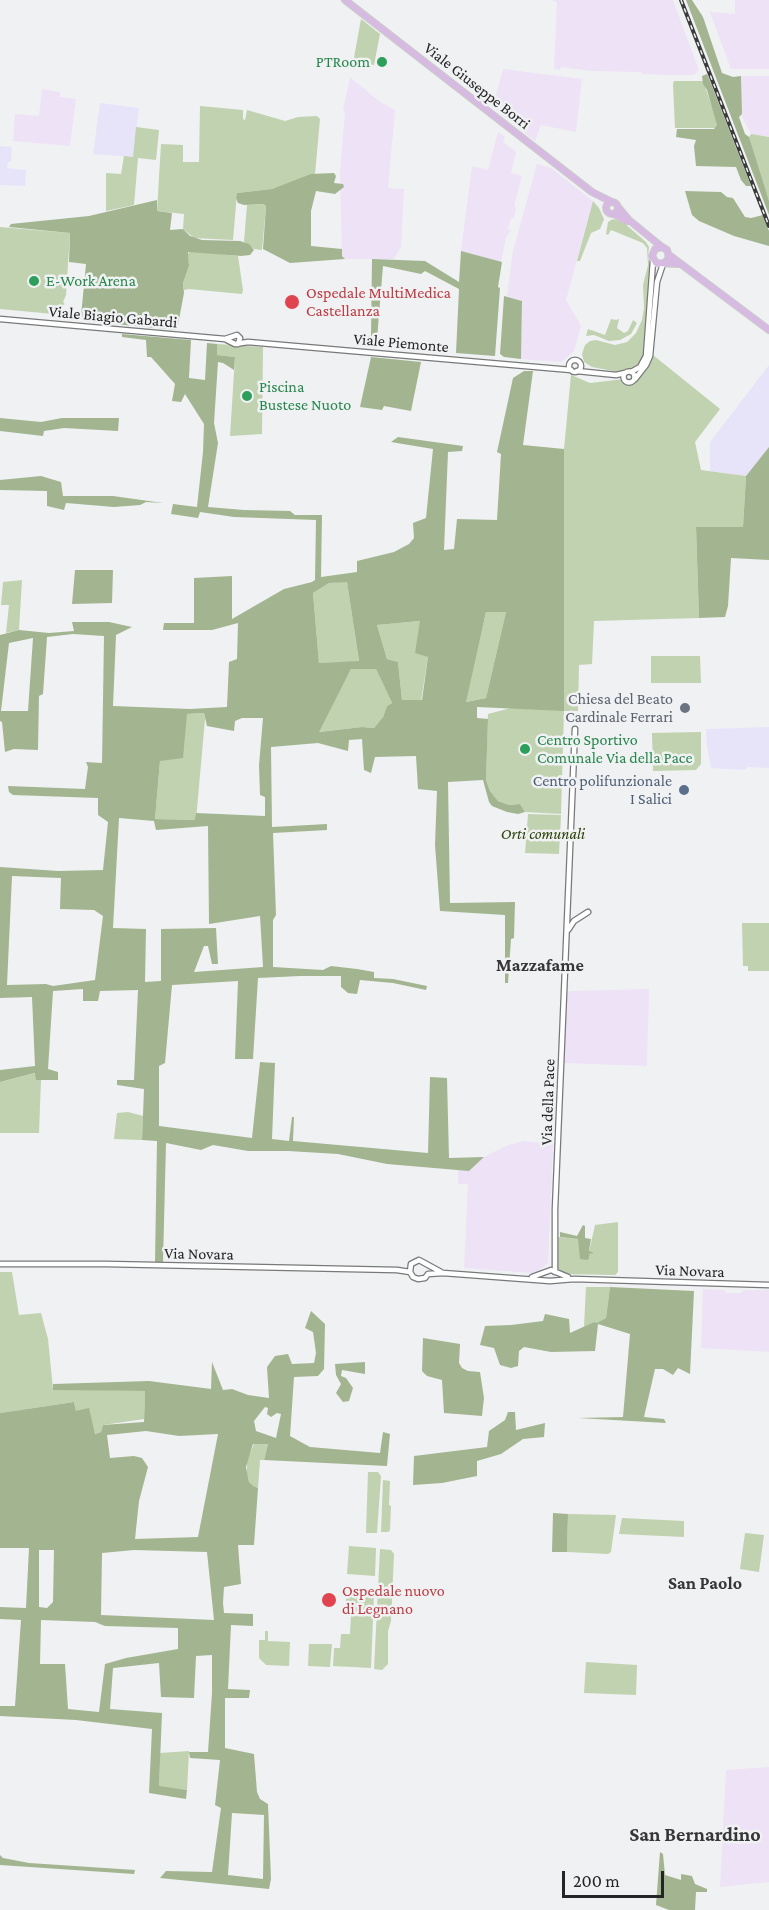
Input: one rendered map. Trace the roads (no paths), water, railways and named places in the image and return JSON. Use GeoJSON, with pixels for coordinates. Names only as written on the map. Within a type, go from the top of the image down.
{"type":"FeatureCollection","features":[{"type":"Feature","properties":{"kind":"main road","name":"Viale Giuseppe Borri"},"geometry":{"type":"LineString","coordinates":[[345,0],[592,192],[612,202],[629,220],[667,250],[669,255],[768,330]]}},
{"type":"Feature","properties":{"kind":"main road","name":"Viale Giuseppe Borri"},"geometry":{"type":"LineString","coordinates":[[592,192],[610,214],[623,218],[651,243],[652,256]]}},
{"type":"Feature","properties":{"kind":"main road"},"geometry":{"type":"LineString","coordinates":[[606,210],[607,205],[612,202]]}},
{"type":"Feature","properties":{"kind":"main road"},"geometry":{"type":"LineString","coordinates":[[614,214],[618,207]]}},
{"type":"Feature","properties":{"kind":"main road"},"geometry":{"type":"LineString","coordinates":[[662,247],[657,248],[652,256],[656,263],[683,265]]}},
{"type":"Feature","properties":{"kind":"main road"},"geometry":{"type":"LineString","coordinates":[[664,263],[669,255]]}},
{"type":"Feature","properties":{"kind":"street"},"geometry":{"type":"LineString","coordinates":[[600,374],[574,359],[569,362],[568,366],[571,370],[600,374],[616,375],[628,373],[641,366],[646,353],[654,268],[652,256]]}},
{"type":"Feature","properties":{"kind":"street"},"geometry":{"type":"LineString","coordinates":[[616,375],[630,383],[650,358],[657,282],[664,263]]}},
{"type":"Feature","properties":{"kind":"street","name":"Viale Biagio Gabardi"},"geometry":{"type":"LineString","coordinates":[[0,319],[225,339],[232,339],[237,335],[239,341]]}},
{"type":"Feature","properties":{"kind":"street","name":"Viale Piemonte"},"geometry":{"type":"LineString","coordinates":[[239,341],[571,370]]}},
{"type":"Feature","properties":{"kind":"street","name":"Viale Piemonte"},"geometry":{"type":"LineString","coordinates":[[552,369],[569,362]]}},
{"type":"Feature","properties":{"kind":"street"},"geometry":{"type":"LineString","coordinates":[[577,371],[580,363]]}},
{"type":"Feature","properties":{"kind":"street"},"geometry":{"type":"LineString","coordinates":[[628,373],[634,375],[635,379]]}},
{"type":"Feature","properties":{"kind":"street"},"geometry":{"type":"LineString","coordinates":[[625,380],[628,373]]}},
{"type":"Feature","properties":{"kind":"street","name":"Via della Pace"},"geometry":{"type":"LineString","coordinates":[[555,1275],[575,729]]}},
{"type":"Feature","properties":{"kind":"street"},"geometry":{"type":"LineString","coordinates":[[567,932],[574,921],[588,912]]}},
{"type":"Feature","properties":{"kind":"street"},"geometry":{"type":"LineString","coordinates":[[548,1280],[545,1275],[554,1257]]}},
{"type":"Feature","properties":{"kind":"street","name":"Via Novara"},"geometry":{"type":"LineString","coordinates":[[397,1270],[422,1260],[428,1266],[443,1273]]}},
{"type":"Feature","properties":{"kind":"street"},"geometry":{"type":"LineString","coordinates":[[410,1272],[413,1262]]}},
{"type":"Feature","properties":{"kind":"street","name":"Via Novara"},"geometry":{"type":"LineString","coordinates":[[0,1264],[397,1270],[410,1272],[418,1279],[425,1278],[428,1274],[443,1273],[548,1280],[555,1275]]}},
{"type":"Feature","properties":{"kind":"street"},"geometry":{"type":"LineString","coordinates":[[428,1266],[428,1274]]}},
{"type":"Feature","properties":{"kind":"street","name":"Via Novara"},"geometry":{"type":"LineString","coordinates":[[526,1277],[547,1271],[574,1279],[769,1286]]}},
{"type":"Feature","properties":{"kind":"railway"},"geometry":{"type":"LineString","coordinates":[[681,0],[769,226]]}},
{"type":"Feature","properties":{"kind":"place","name":"PTRoom"},"geometry":{"type":"Point","coordinates":[382,62]}},
{"type":"Feature","properties":{"kind":"place","name":"E-Work Arena"},"geometry":{"type":"Point","coordinates":[34,281]}},
{"type":"Feature","properties":{"kind":"place","name":"Ospedale MultiMedica Castellanza"},"geometry":{"type":"Point","coordinates":[292,302]}},
{"type":"Feature","properties":{"kind":"place","name":"Piscina Bustese Nuoto"},"geometry":{"type":"Point","coordinates":[247,396]}},
{"type":"Feature","properties":{"kind":"place","name":"Chiesa del Beato Cardinale Ferrari"},"geometry":{"type":"Point","coordinates":[685,708]}},
{"type":"Feature","properties":{"kind":"place","name":"Centro Sportivo Comunale Via della Pace"},"geometry":{"type":"Point","coordinates":[525,749]}},
{"type":"Feature","properties":{"kind":"place","name":"Centro polifunzionale I Salici"},"geometry":{"type":"Point","coordinates":[684,790]}},
{"type":"Feature","properties":{"kind":"place","name":"Ospedale nuovo di Legnano"},"geometry":{"type":"Point","coordinates":[329,1600]}},
{"type":"Feature","properties":{"kind":"district","name":"Mazzafame"},"geometry":{"type":"Point","coordinates":[540,965]}},
{"type":"Feature","properties":{"kind":"district","name":"San Paolo"},"geometry":{"type":"Point","coordinates":[705,1583]}},
{"type":"Feature","properties":{"kind":"district","name":"San Bernardino"},"geometry":{"type":"Point","coordinates":[695,1835]}},
{"type":"Feature","properties":{"kind":"park label","name":"Orti comunali"},"geometry":{"type":"Point","coordinates":[543,834]}}]}
